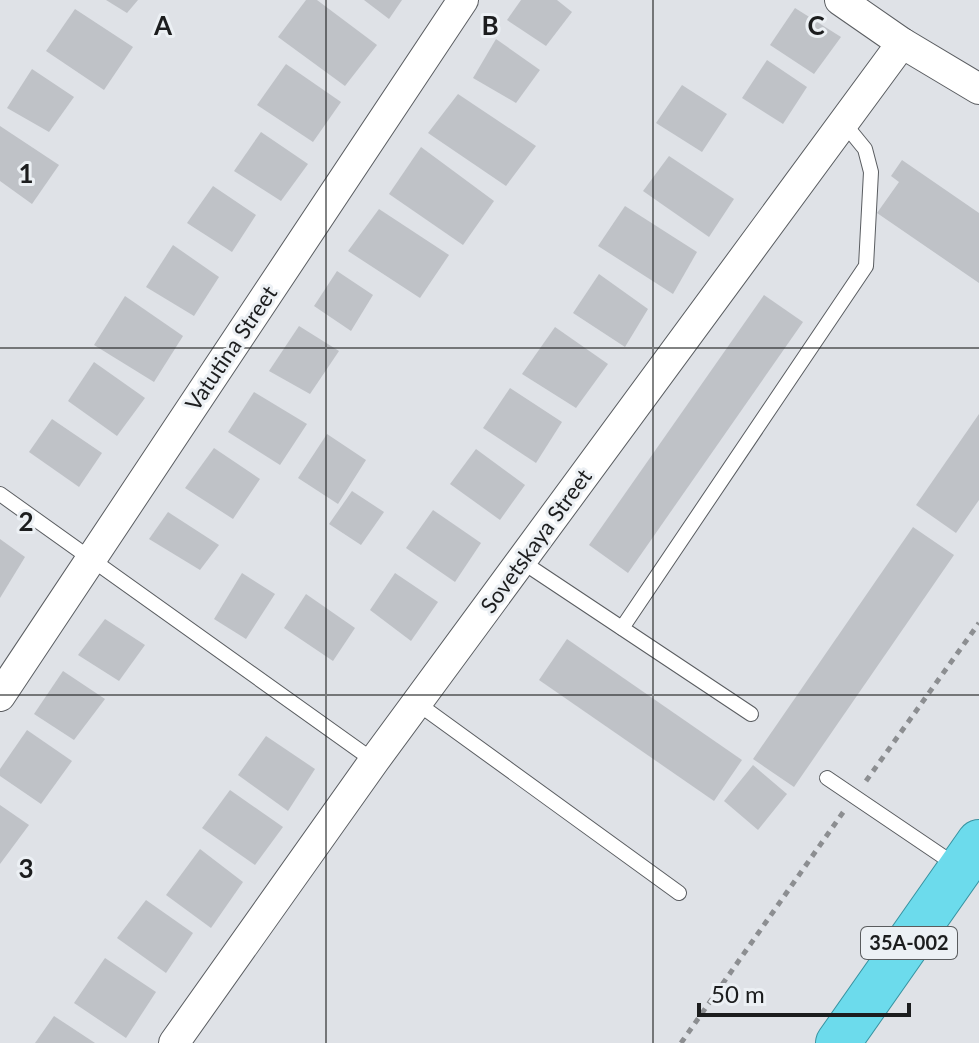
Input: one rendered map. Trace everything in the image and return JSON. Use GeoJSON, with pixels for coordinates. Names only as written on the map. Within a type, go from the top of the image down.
{"type":"FeatureCollection","features":[{"type":"Feature","properties":{"kind":"highway","name":"35А-002"},"geometry":{"type":"LineString","coordinates":[[838,1043],[970,855]]}},
{"type":"Feature","properties":{"kind":"street","name":"Vatutina Street"},"geometry":{"type":"LineString","coordinates":[[0,696],[463,0]]}},
{"type":"Feature","properties":{"kind":"street"},"geometry":{"type":"LineString","coordinates":[[845,1],[902,43],[979,89]]}},
{"type":"Feature","properties":{"kind":"street","name":"Sovetskaya Street"},"geometry":{"type":"LineString","coordinates":[[174,1043],[374,761],[902,43]]}},
{"type":"Feature","properties":{"kind":"lane"},"geometry":{"type":"LineString","coordinates":[[622,628],[866,266],[871,172],[865,149],[843,122]]}},
{"type":"Feature","properties":{"kind":"lane"},"geometry":{"type":"LineString","coordinates":[[0,494],[374,761]]}},
{"type":"Feature","properties":{"kind":"lane"},"geometry":{"type":"LineString","coordinates":[[521,561],[751,714]]}},
{"type":"Feature","properties":{"kind":"lane"},"geometry":{"type":"LineString","coordinates":[[417,703],[679,893]]}},
{"type":"Feature","properties":{"kind":"lane"},"geometry":{"type":"LineString","coordinates":[[827,778],[854,796],[970,855]]}},
{"type":"Feature","properties":{"kind":"path"},"geometry":{"type":"LineString","coordinates":[[681,1043],[979,623]]}},
{"type":"Feature","properties":{"kind":"building"},"geometry":{"type":"Polygon","coordinates":[[[106,0],[138,0],[127,13],[106,0]]]}},
{"type":"Feature","properties":{"kind":"building"},"geometry":{"type":"Polygon","coordinates":[[[306,0],[317,0],[377,45],[345,86],[278,37],[306,0]]]}},
{"type":"Feature","properties":{"kind":"building"},"geometry":{"type":"Polygon","coordinates":[[[364,0],[402,0],[389,19],[364,0]]]}},
{"type":"Feature","properties":{"kind":"building"},"geometry":{"type":"Polygon","coordinates":[[[521,0],[557,0],[572,12],[546,46],[507,20],[521,0]]]}},
{"type":"Feature","properties":{"kind":"building"},"geometry":{"type":"Polygon","coordinates":[[[795,8],[841,37],[814,74],[770,45],[795,8]]]}},
{"type":"Feature","properties":{"kind":"building"},"geometry":{"type":"Polygon","coordinates":[[[75,9],[133,47],[104,90],[46,51],[75,9]]]}},
{"type":"Feature","properties":{"kind":"building"},"geometry":{"type":"Polygon","coordinates":[[[496,39],[540,70],[516,103],[473,78],[496,39]]]}},
{"type":"Feature","properties":{"kind":"building"},"geometry":{"type":"Polygon","coordinates":[[[767,60],[807,87],[783,124],[742,98],[767,60]]]}},
{"type":"Feature","properties":{"kind":"building"},"geometry":{"type":"Polygon","coordinates":[[[286,64],[341,102],[313,142],[257,105],[286,64]]]}},
{"type":"Feature","properties":{"kind":"building"},"geometry":{"type":"Polygon","coordinates":[[[32,69],[74,97],[49,132],[7,108],[32,69]]]}},
{"type":"Feature","properties":{"kind":"building"},"geometry":{"type":"Polygon","coordinates":[[[682,85],[727,114],[702,152],[656,123],[682,85]]]}},
{"type":"Feature","properties":{"kind":"building"},"geometry":{"type":"Polygon","coordinates":[[[458,94],[536,146],[506,186],[428,133],[458,94]]]}},
{"type":"Feature","properties":{"kind":"building"},"geometry":{"type":"Polygon","coordinates":[[[0,126],[59,165],[32,204],[0,181],[0,126]]]}},
{"type":"Feature","properties":{"kind":"building"},"geometry":{"type":"Polygon","coordinates":[[[261,132],[308,164],[281,201],[234,171],[261,132]]]}},
{"type":"Feature","properties":{"kind":"building"},"geometry":{"type":"Polygon","coordinates":[[[421,147],[494,201],[463,245],[389,194],[421,147]]]}},
{"type":"Feature","properties":{"kind":"building"},"geometry":{"type":"Polygon","coordinates":[[[669,156],[734,199],[709,237],[643,191],[669,156]]]}},
{"type":"Feature","properties":{"kind":"building"},"geometry":{"type":"Polygon","coordinates":[[[902,160],[979,213],[979,283],[877,213],[899,182],[891,176],[902,160]]]}},
{"type":"Feature","properties":{"kind":"building"},"geometry":{"type":"Polygon","coordinates":[[[213,186],[256,215],[232,252],[187,223],[213,186]]]}},
{"type":"Feature","properties":{"kind":"building"},"geometry":{"type":"Polygon","coordinates":[[[625,206],[697,252],[673,294],[598,246],[625,206]]]}},
{"type":"Feature","properties":{"kind":"building"},"geometry":{"type":"Polygon","coordinates":[[[379,209],[449,255],[420,298],[348,251],[379,209]]]}},
{"type":"Feature","properties":{"kind":"building"},"geometry":{"type":"Polygon","coordinates":[[[173,245],[219,277],[194,316],[146,287],[173,245]]]}},
{"type":"Feature","properties":{"kind":"building"},"geometry":{"type":"Polygon","coordinates":[[[337,271],[373,295],[351,331],[314,306],[337,271]]]}},
{"type":"Feature","properties":{"kind":"building"},"geometry":{"type":"Polygon","coordinates":[[[599,274],[648,309],[625,347],[573,313],[599,274]]]}},
{"type":"Feature","properties":{"kind":"building"},"geometry":{"type":"Polygon","coordinates":[[[764,295],[803,322],[628,573],[589,545],[764,295]]]}},
{"type":"Feature","properties":{"kind":"building"},"geometry":{"type":"Polygon","coordinates":[[[125,296],[183,336],[154,382],[94,345],[125,296]]]}},
{"type":"Feature","properties":{"kind":"building"},"geometry":{"type":"Polygon","coordinates":[[[299,326],[339,351],[310,394],[269,371],[299,326]]]}},
{"type":"Feature","properties":{"kind":"building"},"geometry":{"type":"Polygon","coordinates":[[[555,327],[608,364],[576,408],[522,374],[555,327]]]}},
{"type":"Feature","properties":{"kind":"building"},"geometry":{"type":"Polygon","coordinates":[[[94,362],[145,398],[117,436],[68,401],[94,362]]]}},
{"type":"Feature","properties":{"kind":"building"},"geometry":{"type":"Polygon","coordinates":[[[510,388],[562,422],[536,463],[483,428],[510,388]]]}},
{"type":"Feature","properties":{"kind":"building"},"geometry":{"type":"Polygon","coordinates":[[[254,392],[307,424],[280,465],[228,432],[254,392]]]}},
{"type":"Feature","properties":{"kind":"building"},"geometry":{"type":"Polygon","coordinates":[[[979,414],[979,500],[956,533],[916,505],[979,414]]]}},
{"type":"Feature","properties":{"kind":"building"},"geometry":{"type":"Polygon","coordinates":[[[52,419],[102,453],[79,487],[29,452],[52,419]]]}},
{"type":"Feature","properties":{"kind":"building"},"geometry":{"type":"Polygon","coordinates":[[[327,434],[366,460],[338,504],[298,478],[327,434]]]}},
{"type":"Feature","properties":{"kind":"building"},"geometry":{"type":"Polygon","coordinates":[[[214,448],[260,479],[233,519],[185,488],[214,448]]]}},
{"type":"Feature","properties":{"kind":"building"},"geometry":{"type":"Polygon","coordinates":[[[476,449],[525,485],[500,520],[450,484],[476,449]]]}},
{"type":"Feature","properties":{"kind":"building"},"geometry":{"type":"Polygon","coordinates":[[[352,491],[384,512],[361,545],[329,524],[352,491]]]}},
{"type":"Feature","properties":{"kind":"building"},"geometry":{"type":"Polygon","coordinates":[[[433,510],[481,543],[455,582],[406,548],[433,510]]]}},
{"type":"Feature","properties":{"kind":"building"},"geometry":{"type":"Polygon","coordinates":[[[168,512],[219,545],[200,570],[149,539],[168,512]]]}},
{"type":"Feature","properties":{"kind":"building"},"geometry":{"type":"Polygon","coordinates":[[[913,527],[954,555],[794,787],[753,759],[913,527]]]}},
{"type":"Feature","properties":{"kind":"building"},"geometry":{"type":"Polygon","coordinates":[[[0,539],[25,557],[0,598],[0,539]]]}},
{"type":"Feature","properties":{"kind":"building"},"geometry":{"type":"Polygon","coordinates":[[[242,573],[275,594],[246,639],[214,619],[242,573]]]}},
{"type":"Feature","properties":{"kind":"building"},"geometry":{"type":"Polygon","coordinates":[[[395,573],[438,602],[411,641],[370,610],[395,573]]]}},
{"type":"Feature","properties":{"kind":"building"},"geometry":{"type":"Polygon","coordinates":[[[306,594],[355,628],[333,661],[284,628],[306,594]]]}},
{"type":"Feature","properties":{"kind":"building"},"geometry":{"type":"Polygon","coordinates":[[[105,619],[145,645],[119,681],[78,655],[105,619]]]}},
{"type":"Feature","properties":{"kind":"building"},"geometry":{"type":"Polygon","coordinates":[[[567,639],[742,760],[714,801],[539,680],[567,639]]]}},
{"type":"Feature","properties":{"kind":"building"},"geometry":{"type":"Polygon","coordinates":[[[63,671],[105,699],[74,740],[34,714],[63,671]]]}},
{"type":"Feature","properties":{"kind":"building"},"geometry":{"type":"Polygon","coordinates":[[[27,730],[72,761],[41,804],[0,776],[0,769],[27,730]]]}},
{"type":"Feature","properties":{"kind":"building"},"geometry":{"type":"Polygon","coordinates":[[[266,736],[315,769],[288,811],[238,775],[266,736]]]}},
{"type":"Feature","properties":{"kind":"building"},"geometry":{"type":"Polygon","coordinates":[[[753,765],[787,794],[758,830],[724,801],[753,765]]]}},
{"type":"Feature","properties":{"kind":"building"},"geometry":{"type":"Polygon","coordinates":[[[230,790],[283,827],[255,865],[202,828],[230,790]]]}},
{"type":"Feature","properties":{"kind":"building"},"geometry":{"type":"Polygon","coordinates":[[[0,805],[29,825],[0,864],[0,805]]]}},
{"type":"Feature","properties":{"kind":"building"},"geometry":{"type":"Polygon","coordinates":[[[200,849],[243,882],[211,928],[166,895],[200,849]]]}},
{"type":"Feature","properties":{"kind":"building"},"geometry":{"type":"Polygon","coordinates":[[[146,900],[193,933],[166,973],[117,938],[146,900]]]}},
{"type":"Feature","properties":{"kind":"building"},"geometry":{"type":"Polygon","coordinates":[[[105,958],[156,992],[126,1038],[74,1003],[105,958]]]}},
{"type":"Feature","properties":{"kind":"building"},"geometry":{"type":"Polygon","coordinates":[[[54,1016],[95,1043],[35,1043],[54,1016]]]}}]}
